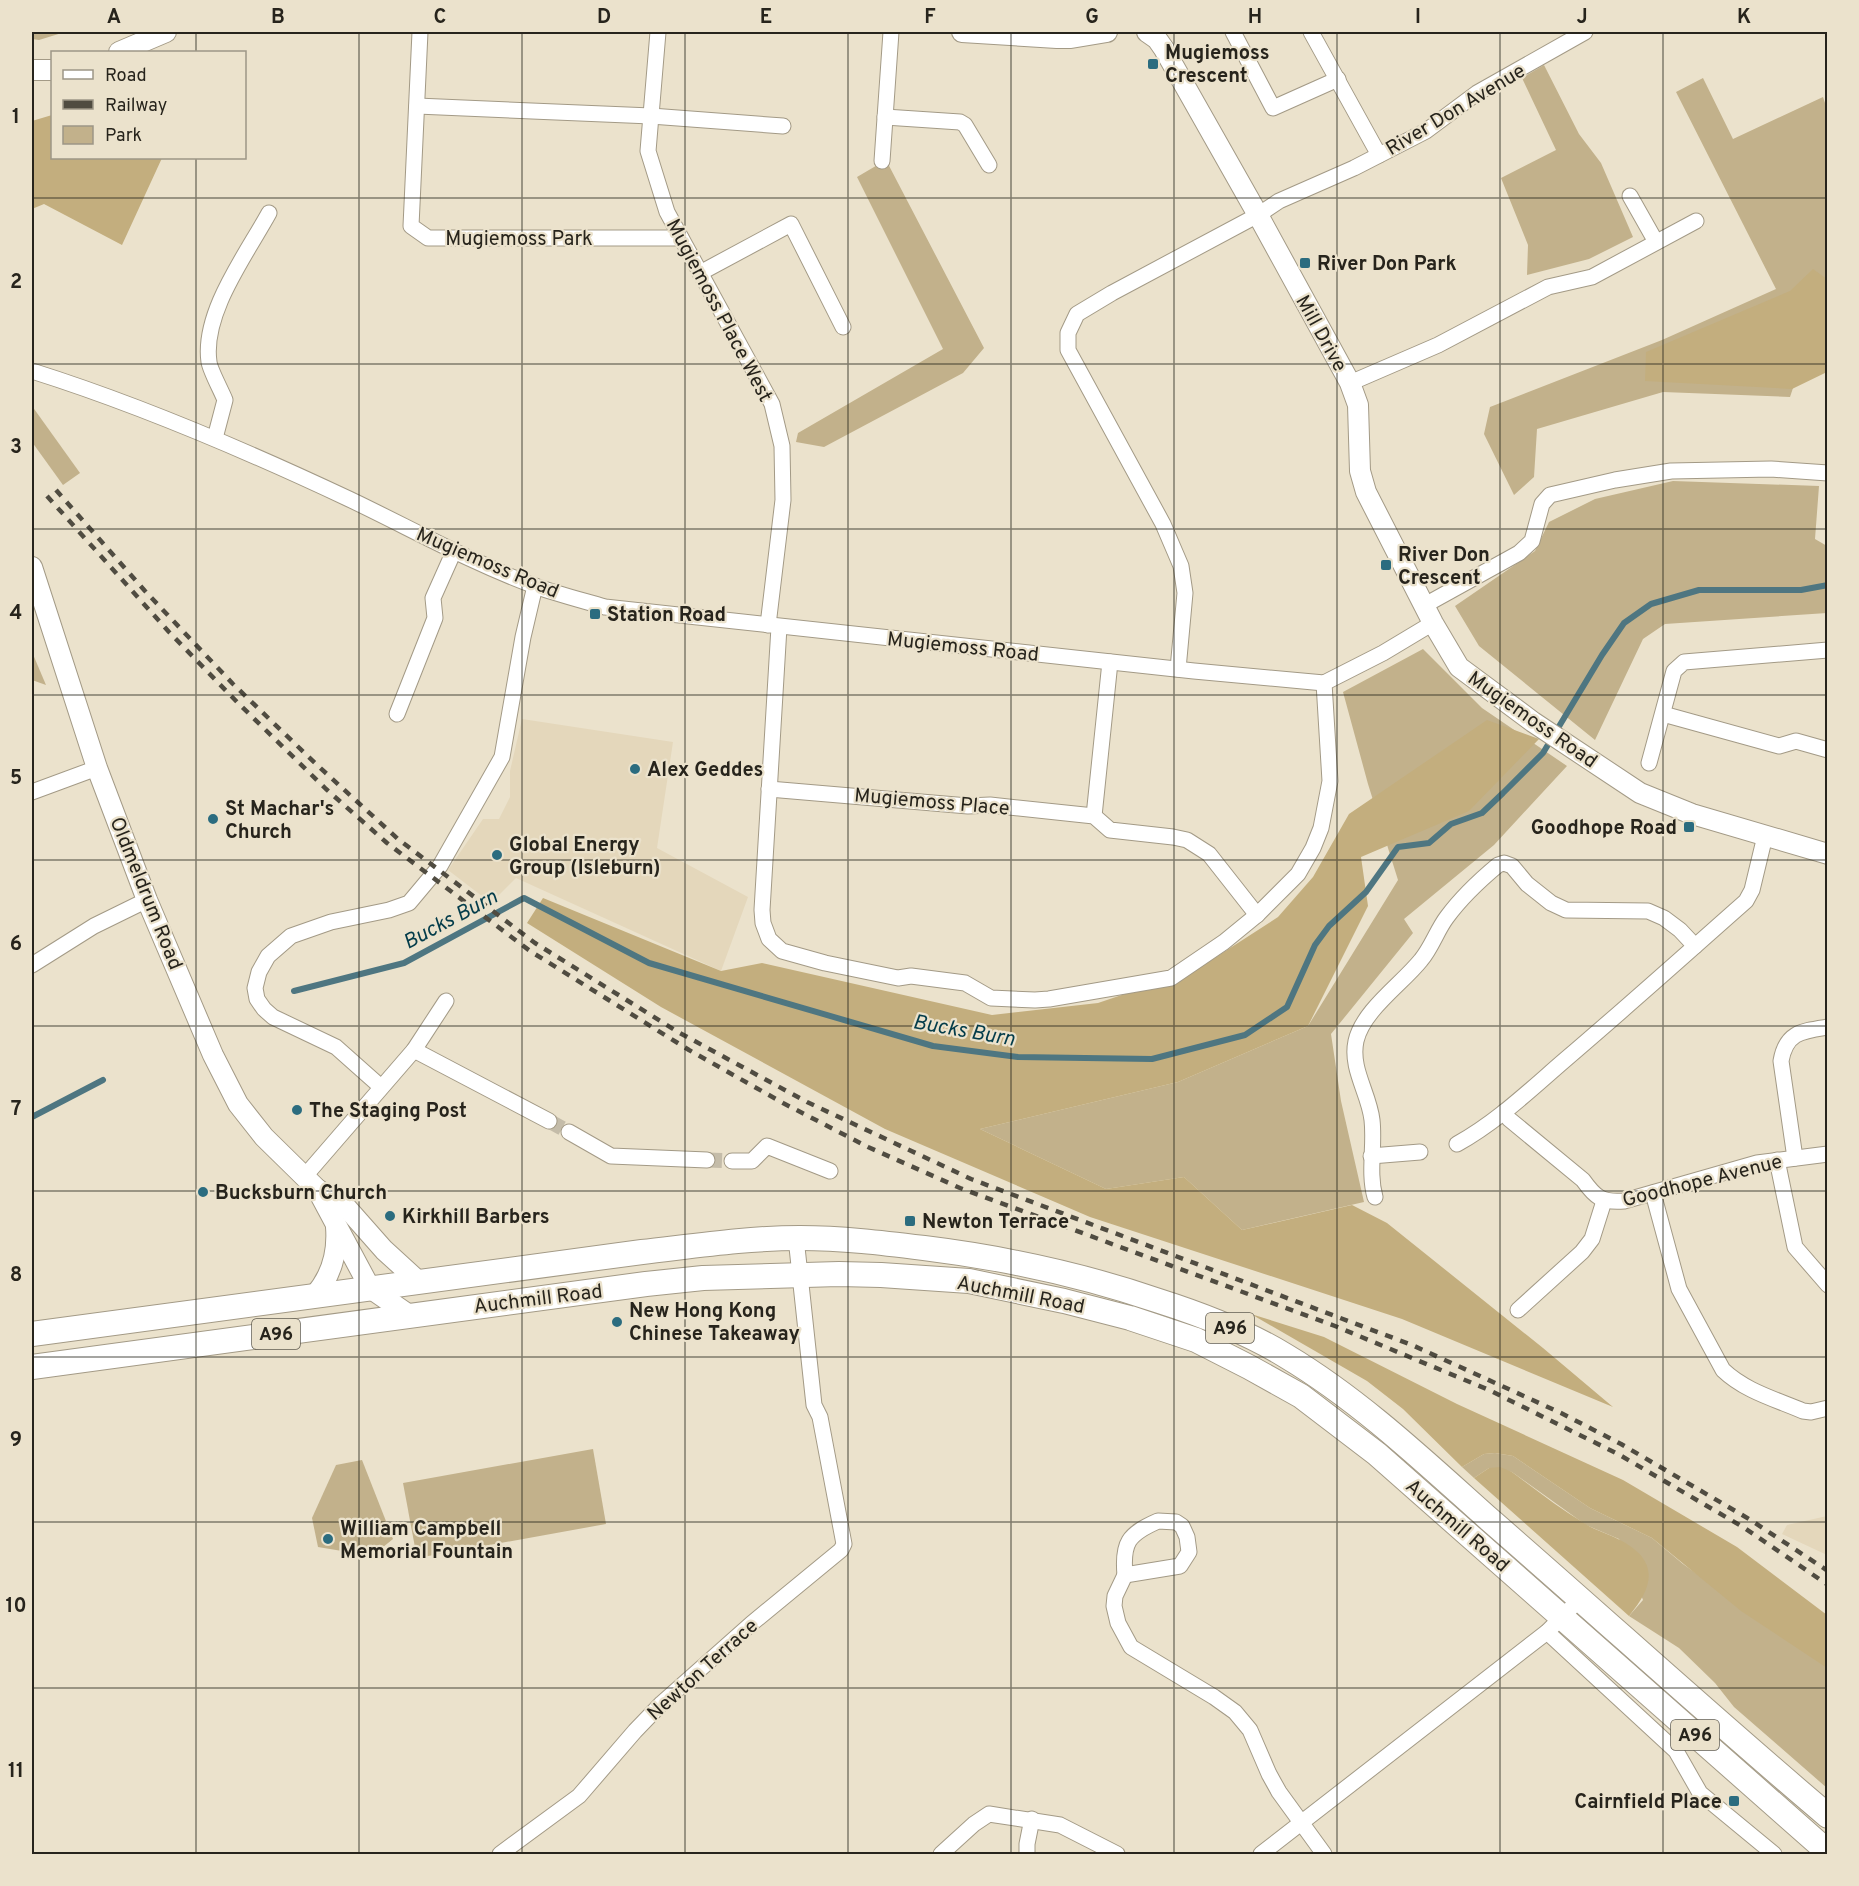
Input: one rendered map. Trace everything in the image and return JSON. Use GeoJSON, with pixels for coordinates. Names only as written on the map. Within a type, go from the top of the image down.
{"type":"FeatureCollection","features":[{"type":"Feature","properties":{"kind":"main road","name":"Auchmill Road"},"geometry":{"type":"LineString","coordinates":[[32,1334],[418,1281],[737,1241],[796,1238],[855,1240],[960,1253],[1030,1265],[1111,1285],[1182,1308],[1229,1328],[1282,1354],[1334,1387],[1581,1598],[1827,1816]]}},
{"type":"Feature","properties":{"kind":"main road","name":"Auchmill Road"},"geometry":{"type":"LineString","coordinates":[[32,1367],[409,1315],[703,1278],[881,1275],[969,1281],[1102,1310],[1196,1340],[1274,1380],[1341,1425],[1377,1454],[1555,1624],[1827,1852]]}},
{"type":"Feature","properties":{"kind":"street"},"geometry":{"type":"LineString","coordinates":[[120,51],[166,32]]}},
{"type":"Feature","properties":{"kind":"street","name":"Mugiemoss Park"},"geometry":{"type":"LineString","coordinates":[[420,32],[411,226],[428,238],[681,238]]}},
{"type":"Feature","properties":{"kind":"street","name":"Mugiemoss Place West"},"geometry":{"type":"LineString","coordinates":[[658,32],[648,151],[667,212],[772,404],[782,447],[783,500],[774,626],[769,789],[763,872],[763,923],[769,939],[777,947],[782,951],[825,963],[898,978],[911,976],[965,983],[991,998],[1049,999],[1171,978],[1224,942],[1257,915],[1298,874],[1313,848],[1321,828],[1330,776],[1324,683]]}},
{"type":"Feature","properties":{"kind":"street"},"geometry":{"type":"LineString","coordinates":[[882,161],[891,32]]}},
{"type":"Feature","properties":{"kind":"street"},"geometry":{"type":"LineString","coordinates":[[962,32],[1071,38],[1107,32]]}},
{"type":"Feature","properties":{"kind":"street","name":"Mill Drive"},"geometry":{"type":"LineString","coordinates":[[1147,32],[1157,39],[1164,49],[1258,214],[1350,383],[1358,405],[1360,471],[1366,492],[1429,614]]}},
{"type":"Feature","properties":{"kind":"street"},"geometry":{"type":"LineString","coordinates":[[1233,32],[1273,108],[1338,79]]}},
{"type":"Feature","properties":{"kind":"street"},"geometry":{"type":"LineString","coordinates":[[1311,32],[1379,155]]}},
{"type":"Feature","properties":{"kind":"street","name":"River Don Avenue"},"geometry":{"type":"LineString","coordinates":[[1258,214],[1279,201],[1426,131],[1477,93],[1585,32]]}},
{"type":"Feature","properties":{"kind":"street"},"geometry":{"type":"LineString","coordinates":[[32,70],[51,69]]}},
{"type":"Feature","properties":{"kind":"street"},"geometry":{"type":"LineString","coordinates":[[417,106],[651,116],[783,126]]}},
{"type":"Feature","properties":{"kind":"street"},"geometry":{"type":"LineString","coordinates":[[885,117],[965,124],[989,165]]}},
{"type":"Feature","properties":{"kind":"street"},"geometry":{"type":"LineString","coordinates":[[1630,196],[1656,242]]}},
{"type":"Feature","properties":{"kind":"street"},"geometry":{"type":"LineString","coordinates":[[215,438],[225,400],[209,365],[208,340],[218,304],[269,213]]}},
{"type":"Feature","properties":{"kind":"street"},"geometry":{"type":"LineString","coordinates":[[1178,669],[1185,593],[1181,566],[1163,524],[1068,350],[1068,333],[1077,314],[1258,214]]}},
{"type":"Feature","properties":{"kind":"street"},"geometry":{"type":"LineString","coordinates":[[1350,383],[1438,345],[1548,287],[1592,277],[1696,221]]}},
{"type":"Feature","properties":{"kind":"street"},"geometry":{"type":"LineString","coordinates":[[700,273],[791,224],[843,327]]}},
{"type":"Feature","properties":{"kind":"street","name":"Mugiemoss Road"},"geometry":{"type":"LineString","coordinates":[[32,371],[215,438],[454,551],[535,586],[605,607],[1324,683]]}},
{"type":"Feature","properties":{"kind":"street"},"geometry":{"type":"LineString","coordinates":[[32,383],[41,379],[54,378]]}},
{"type":"Feature","properties":{"kind":"street"},"geometry":{"type":"LineString","coordinates":[[1324,683],[1383,653],[1429,614],[1519,553],[1532,541],[1542,504],[1550,495],[1615,480],[1671,471],[1771,469],[1827,473]]}},
{"type":"Feature","properties":{"kind":"street"},"geometry":{"type":"LineString","coordinates":[[398,714],[435,618],[433,598],[454,551]]}},
{"type":"Feature","properties":{"kind":"street","name":"Oldmeldrum Road"},"geometry":{"type":"LineString","coordinates":[[32,567],[97,768],[147,900],[213,1055],[238,1104],[264,1137],[311,1183],[346,1207],[384,1250],[418,1281]]}},
{"type":"Feature","properties":{"kind":"street"},"geometry":{"type":"LineString","coordinates":[[381,1087],[336,1047],[273,1017],[264,1009],[257,999],[255,988],[259,972],[268,956],[291,936],[320,926],[409,903],[440,866],[502,757],[523,637],[535,586]]}},
{"type":"Feature","properties":{"kind":"street","name":"Mugiemoss Road"},"geometry":{"type":"LineString","coordinates":[[1429,614],[1460,667],[1533,722],[1584,754],[1640,794],[1692,814],[1827,854]]}},
{"type":"Feature","properties":{"kind":"street"},"geometry":{"type":"LineString","coordinates":[[1649,763],[1674,671],[1684,662],[1827,651]]}},
{"type":"Feature","properties":{"kind":"street"},"geometry":{"type":"LineString","coordinates":[[1094,816],[1110,662]]}},
{"type":"Feature","properties":{"kind":"street"},"geometry":{"type":"LineString","coordinates":[[1663,714],[1779,746],[1796,741],[1827,750]]}},
{"type":"Feature","properties":{"kind":"street"},"geometry":{"type":"LineString","coordinates":[[32,792],[97,768]]}},
{"type":"Feature","properties":{"kind":"street","name":"Mugiemoss Place"},"geometry":{"type":"LineString","coordinates":[[769,789],[968,806],[990,805],[1094,816],[1110,830],[1173,837],[1196,844],[1222,868],[1257,915]]}},
{"type":"Feature","properties":{"kind":"street"},"geometry":{"type":"LineString","coordinates":[[1457,1144],[1479,1132],[1504,1112],[1637,999],[1746,901],[1752,890],[1765,836]]}},
{"type":"Feature","properties":{"kind":"street"},"geometry":{"type":"LineString","coordinates":[[1375,1197],[1371,1182],[1372,1121],[1367,1095],[1354,1054],[1359,1032],[1378,1005],[1422,959],[1447,917],[1500,863],[1512,866],[1527,884],[1551,903],[1566,910],[1648,911],[1664,918],[1680,930],[1695,946]]}},
{"type":"Feature","properties":{"kind":"street"},"geometry":{"type":"LineString","coordinates":[[32,965],[94,926],[147,900]]}},
{"type":"Feature","properties":{"kind":"street"},"geometry":{"type":"LineString","coordinates":[[311,1183],[381,1087],[414,1050],[446,1001]]}},
{"type":"Feature","properties":{"kind":"street"},"geometry":{"type":"LineString","coordinates":[[1795,1158],[1781,1061],[1782,1053],[1795,1034],[1827,1027]]}},
{"type":"Feature","properties":{"kind":"street"},"geometry":{"type":"LineString","coordinates":[[414,1050],[549,1121]]}},
{"type":"Feature","properties":{"kind":"street","name":"Goodhope Avenue"},"geometry":{"type":"LineString","coordinates":[[1504,1112],[1509,1119],[1583,1180],[1592,1192],[1604,1201],[1624,1202],[1757,1163],[1827,1154]]}},
{"type":"Feature","properties":{"kind":"street"},"geometry":{"type":"LineString","coordinates":[[569,1132],[611,1156],[708,1160]]}},
{"type":"Feature","properties":{"kind":"street"},"geometry":{"type":"LineString","coordinates":[[732,1161],[752,1161],[767,1146],[830,1171]]}},
{"type":"Feature","properties":{"kind":"street"},"geometry":{"type":"LineString","coordinates":[[1371,1156],[1420,1152]]}},
{"type":"Feature","properties":{"kind":"street"},"geometry":{"type":"LineString","coordinates":[[1777,1160],[1795,1247],[1827,1285]]}},
{"type":"Feature","properties":{"kind":"street","name":"Oldmeldrum Road"},"geometry":{"type":"LineString","coordinates":[[311,1183],[370,1288],[409,1315]]}},
{"type":"Feature","properties":{"kind":"street"},"geometry":{"type":"LineString","coordinates":[[1653,1193],[1679,1289],[1722,1370],[1754,1391],[1803,1411],[1811,1412],[1827,1408]]}},
{"type":"Feature","properties":{"kind":"street"},"geometry":{"type":"LineString","coordinates":[[1518,1310],[1592,1239],[1604,1201]]}},
{"type":"Feature","properties":{"kind":"street"},"geometry":{"type":"LineString","coordinates":[[314,1296],[324,1285],[331,1270],[337,1236],[336,1227]]}},
{"type":"Feature","properties":{"kind":"street","name":"Newton Terrace"},"geometry":{"type":"LineString","coordinates":[[500,1854],[579,1796],[627,1739],[662,1703],[751,1624],[841,1550],[844,1544],[820,1417],[814,1405],[796,1238]]}},
{"type":"Feature","properties":{"kind":"street"},"geometry":{"type":"LineString","coordinates":[[1125,1575],[1180,1566],[1189,1552],[1187,1537],[1182,1526],[1176,1522],[1158,1521],[1140,1529],[1127,1543],[1124,1557],[1125,1575],[1115,1596],[1114,1606],[1118,1623],[1131,1647],[1235,1712],[1250,1730],[1269,1774],[1301,1825],[1324,1854]]}},
{"type":"Feature","properties":{"kind":"street"},"geometry":{"type":"LineString","coordinates":[[1261,1854],[1301,1825],[1555,1624],[1581,1598]]}},
{"type":"Feature","properties":{"kind":"street","name":"Auchmill Road"},"geometry":{"type":"LineString","coordinates":[[1555,1624],[1676,1752],[1700,1793],[1774,1854]]}},
{"type":"Feature","properties":{"kind":"street"},"geometry":{"type":"LineString","coordinates":[[941,1854],[974,1824],[989,1814],[1060,1825],[1117,1854]]}},
{"type":"Feature","properties":{"kind":"street"},"geometry":{"type":"LineString","coordinates":[[1027,1854],[1032,1819]]}},
{"type":"Feature","properties":{"kind":"shaded area"},"geometry":{"type":"Polygon","coordinates":[[[51,115],[51,159],[162,159],[122,245],[44,204],[32,209],[32,121],[51,115]]]}},
{"type":"Feature","properties":{"kind":"shaded area"},"geometry":{"type":"Polygon","coordinates":[[[1813,269],[1827,279],[1827,372],[1792,389],[1645,381],[1646,352],[1790,291],[1813,269]]]}},
{"type":"Feature","properties":{"kind":"shaded area"},"geometry":{"type":"Polygon","coordinates":[[[522,719],[673,742],[657,848],[748,897],[721,971],[516,878],[491,903],[448,870],[483,819],[499,819],[510,797],[510,771],[522,719]]]}},
{"type":"Feature","properties":{"kind":"shaded area"},"geometry":{"type":"Polygon","coordinates":[[[1487,720],[1539,739],[1469,811],[1361,857],[1368,906],[1308,1026],[1178,1082],[980,1129],[1106,1189],[1184,1177],[1242,1230],[1352,1205],[1387,1223],[1613,1407],[1402,1319],[1090,1217],[885,1129],[661,1007],[527,923],[543,898],[721,971],[762,963],[992,1015],[1098,1003],[1196,970],[1278,917],[1313,877],[1349,814],[1487,720]]]}},
{"type":"Feature","properties":{"kind":"shaded area"},"geometry":{"type":"Polygon","coordinates":[[[1251,1314],[1324,1337],[1457,1404],[1623,1480],[1737,1547],[1827,1615],[1827,1668],[1741,1611],[1652,1538],[1590,1508],[1513,1456],[1484,1454],[1462,1467],[1403,1409],[1367,1381],[1251,1314]]]}},
{"type":"Feature","properties":{"kind":"shaded area"},"geometry":{"type":"Polygon","coordinates":[[[1500,1467],[1512,1472],[1592,1528],[1618,1539],[1640,1555],[1649,1573],[1648,1583],[1638,1604],[1629,1616],[1474,1478],[1489,1468],[1500,1467]]]}},
{"type":"Feature","properties":{"kind":"shaded area"},"geometry":{"type":"Polygon","coordinates":[[[1827,1516],[1827,1555],[1782,1534],[1787,1525],[1827,1516]]]}},
{"type":"Feature","properties":{"kind":"green space"},"geometry":{"type":"Polygon","coordinates":[[[32,32],[65,32],[39,40],[32,39],[32,32]]]}},
{"type":"Feature","properties":{"kind":"green space"},"geometry":{"type":"Polygon","coordinates":[[[1544,65],[1579,134],[1601,163],[1633,237],[1589,259],[1527,275],[1528,245],[1501,178],[1556,150],[1522,78],[1544,65]]]}},
{"type":"Feature","properties":{"kind":"green space"},"geometry":{"type":"Polygon","coordinates":[[[1703,78],[1733,139],[1823,97],[1828,112],[1827,373],[1798,373],[1790,397],[1663,392],[1537,429],[1534,477],[1514,495],[1484,434],[1490,407],[1662,340],[1776,289],[1676,92],[1703,78]]]}},
{"type":"Feature","properties":{"kind":"green space"},"geometry":{"type":"Polygon","coordinates":[[[886,160],[984,348],[963,373],[824,447],[796,442],[798,433],[943,349],[857,177],[886,160]]]}},
{"type":"Feature","properties":{"kind":"green space"},"geometry":{"type":"Polygon","coordinates":[[[32,406],[80,473],[63,485],[32,442],[32,406]]]}},
{"type":"Feature","properties":{"kind":"green space"},"geometry":{"type":"Polygon","coordinates":[[[1673,481],[1819,486],[1815,539],[1827,546],[1827,613],[1665,624],[1643,639],[1595,740],[1479,646],[1455,606],[1535,551],[1549,522],[1595,499],[1673,481]]]}},
{"type":"Feature","properties":{"kind":"green space"},"geometry":{"type":"Polygon","coordinates":[[[1423,649],[1482,708],[1567,766],[1494,845],[1404,919],[1413,933],[1331,1034],[1341,1101],[1364,1202],[1242,1230],[1184,1177],[1106,1189],[980,1129],[1178,1082],[1308,1026],[1398,880],[1368,784],[1343,692],[1423,649]]]}},
{"type":"Feature","properties":{"kind":"green space"},"geometry":{"type":"Polygon","coordinates":[[[32,652],[46,685],[32,680],[32,652]]]}},
{"type":"Feature","properties":{"kind":"green space"},"geometry":{"type":"Polygon","coordinates":[[[593,1449],[606,1524],[417,1558],[403,1483],[593,1449]]]}},
{"type":"Feature","properties":{"kind":"green space"},"geometry":{"type":"Polygon","coordinates":[[[1484,1454],[1513,1456],[1590,1508],[1652,1538],[1683,1564],[1827,1667],[1827,1788],[1734,1707],[1715,1683],[1679,1648],[1629,1616],[1643,1600],[1619,1539],[1586,1525],[1512,1472],[1489,1468],[1474,1478],[1462,1467],[1484,1454]]]}},
{"type":"Feature","properties":{"kind":"green space"},"geometry":{"type":"Polygon","coordinates":[[[362,1460],[393,1539],[372,1556],[318,1547],[312,1518],[336,1465],[362,1460]]]}},
{"type":"Feature","properties":{"kind":"waterway","name":"Bucks Burn"},"geometry":{"type":"LineString","coordinates":[[294,991],[404,963],[524,898],[649,963],[933,1046],[1018,1057],[1152,1059],[1245,1035],[1287,1007],[1315,945],[1329,926],[1366,892],[1398,847],[1429,843],[1451,824],[1482,813],[1543,753],[1624,623],[1651,604],[1699,590],[1801,590],[1828,585]]}},
{"type":"Feature","properties":{"kind":"waterway","name":"Bucks Burn"},"geometry":{"type":"LineString","coordinates":[[32,1117],[103,1080]]}},
{"type":"Feature","properties":{"kind":"tunnel"},"geometry":{"type":"LineString","coordinates":[[549,1121],[569,1132]]}},
{"type":"Feature","properties":{"kind":"tunnel"},"geometry":{"type":"LineString","coordinates":[[707,1160],[732,1161]]}},
{"type":"Feature","properties":{"kind":"railway"},"geometry":{"type":"LineString","coordinates":[[56,490],[145,591],[233,684],[398,839],[535,943],[678,1032],[807,1102],[971,1179],[1412,1345],[1561,1413],[1621,1444],[1749,1519],[1828,1571]]}},
{"type":"Feature","properties":{"kind":"railway"},"geometry":{"type":"LineString","coordinates":[[47,496],[169,632],[237,702],[326,789],[387,843],[530,951],[689,1050],[783,1103],[868,1147],[960,1188],[1335,1326],[1489,1390],[1618,1454],[1743,1527],[1828,1585]]}},
{"type":"Feature","properties":{"kind":"place","name":"Mugiemoss Crescent"},"geometry":{"type":"Point","coordinates":[1153,64]}},
{"type":"Feature","properties":{"kind":"place","name":"River Don Park"},"geometry":{"type":"Point","coordinates":[1305,263]}},
{"type":"Feature","properties":{"kind":"place","name":"River Don Crescent"},"geometry":{"type":"Point","coordinates":[1386,565]}},
{"type":"Feature","properties":{"kind":"place","name":"Station Road"},"geometry":{"type":"Point","coordinates":[595,614]}},
{"type":"Feature","properties":{"kind":"place","name":"Alex Geddes"},"geometry":{"type":"Point","coordinates":[635,769]}},
{"type":"Feature","properties":{"kind":"place","name":"St Machar's Church"},"geometry":{"type":"Point","coordinates":[213,819]}},
{"type":"Feature","properties":{"kind":"place","name":"Goodhope Road"},"geometry":{"type":"Point","coordinates":[1689,827]}},
{"type":"Feature","properties":{"kind":"place","name":"Global Energy Group (Isleburn)"},"geometry":{"type":"Point","coordinates":[497,855]}},
{"type":"Feature","properties":{"kind":"place","name":"The Staging Post"},"geometry":{"type":"Point","coordinates":[297,1110]}},
{"type":"Feature","properties":{"kind":"place","name":"Bucksburn Church"},"geometry":{"type":"Point","coordinates":[203,1192]}},
{"type":"Feature","properties":{"kind":"place","name":"Kirkhill Barbers"},"geometry":{"type":"Point","coordinates":[390,1216]}},
{"type":"Feature","properties":{"kind":"place","name":"Newton Terrace"},"geometry":{"type":"Point","coordinates":[910,1221]}},
{"type":"Feature","properties":{"kind":"place","name":"New Hong Kong Chinese Takeaway"},"geometry":{"type":"Point","coordinates":[617,1322]}},
{"type":"Feature","properties":{"kind":"place","name":"William Campbell Memorial Fountain"},"geometry":{"type":"Point","coordinates":[328,1539]}},
{"type":"Feature","properties":{"kind":"place","name":"Cairnfield Place"},"geometry":{"type":"Point","coordinates":[1734,1801]}}]}
